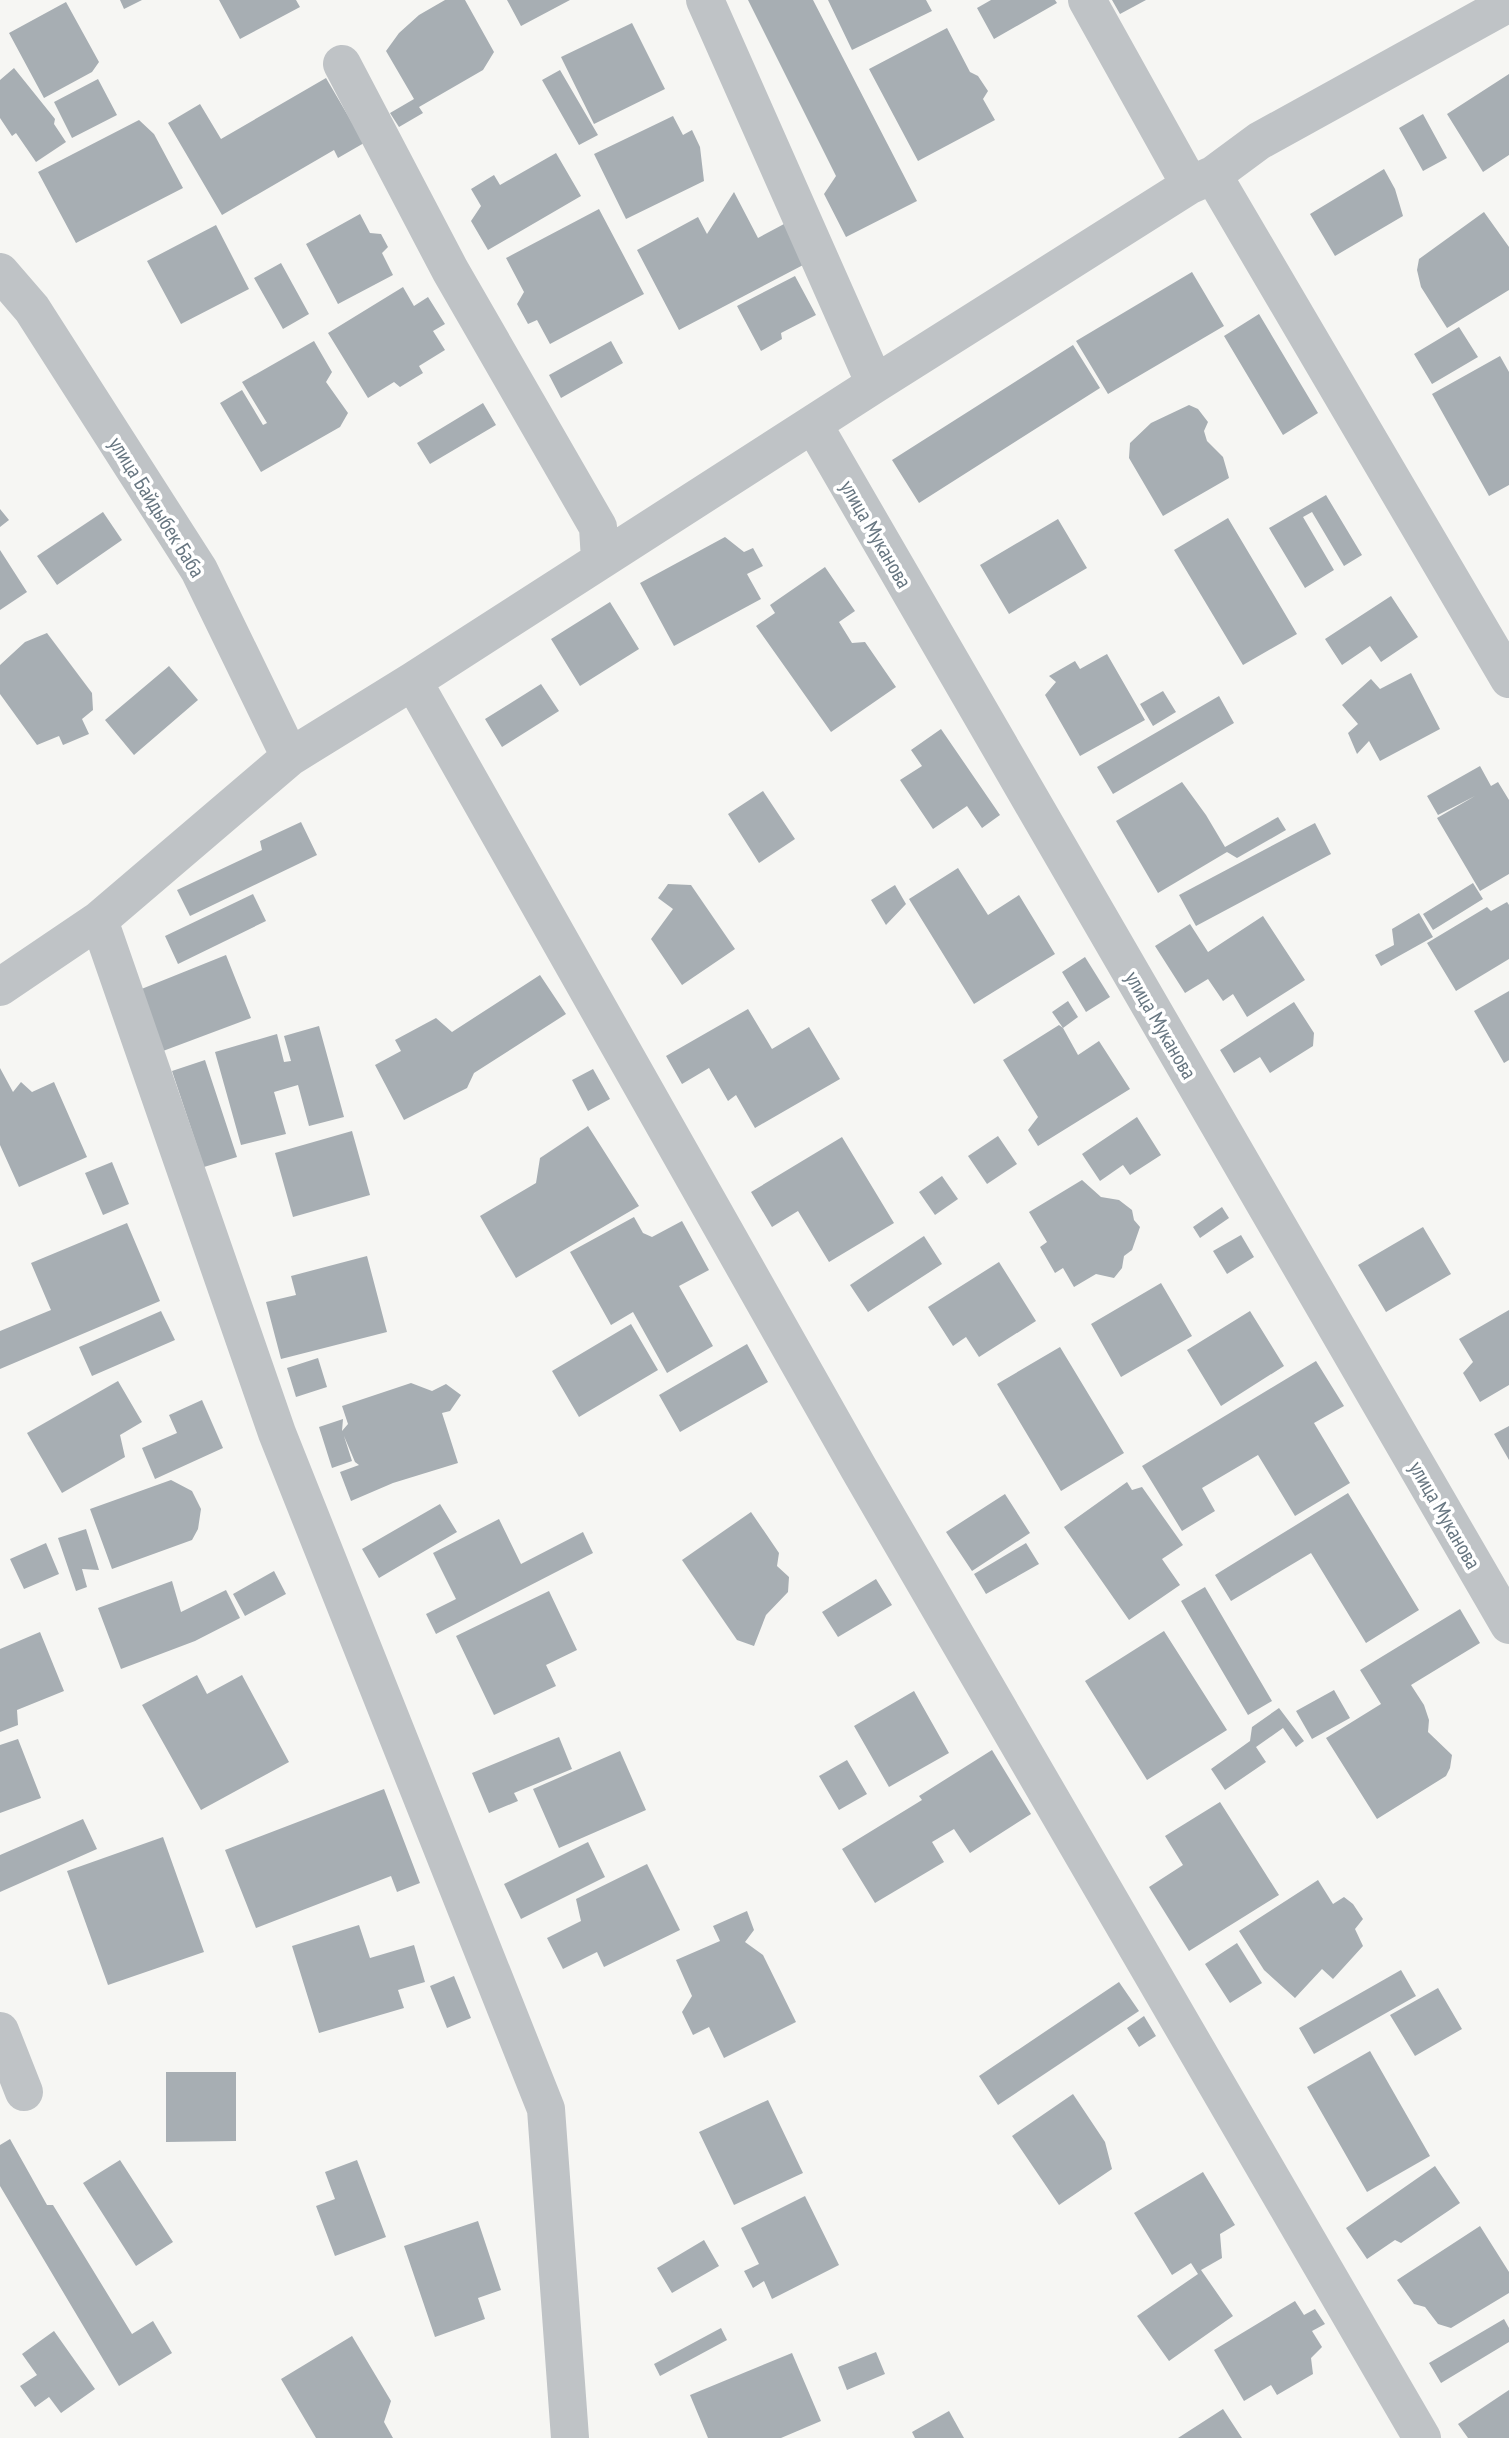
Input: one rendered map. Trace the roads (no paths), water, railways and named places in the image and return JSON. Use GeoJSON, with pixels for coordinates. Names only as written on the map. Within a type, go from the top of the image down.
{"type":"FeatureCollection","features":[{"type":"Feature","properties":{"kind":"street"},"geometry":{"type":"LineString","coordinates":[[705,0],[875,384]]}},
{"type":"Feature","properties":{"kind":"street"},"geometry":{"type":"LineString","coordinates":[[1087,0],[1202,180],[1509,679]]}},
{"type":"Feature","properties":{"kind":"street"},"geometry":{"type":"LineString","coordinates":[[0,987],[99,920],[290,757],[875,384],[1202,180],[1259,141],[1509,2]]}},
{"type":"Feature","properties":{"kind":"street"},"geometry":{"type":"LineString","coordinates":[[342,64],[450,271],[598,527],[600,560]]}},
{"type":"Feature","properties":{"kind":"street","name":"улица Байдыбек Баба"},"geometry":{"type":"LineString","coordinates":[[0,272],[32,309],[199,570],[290,757]]}},
{"type":"Feature","properties":{"kind":"street","name":"улица Муканова"},"geometry":{"type":"LineString","coordinates":[[813,424],[1509,1625]]}},
{"type":"Feature","properties":{"kind":"street"},"geometry":{"type":"LineString","coordinates":[[413,681],[859,1469],[1422,2438]]}},
{"type":"Feature","properties":{"kind":"street"},"geometry":{"type":"LineString","coordinates":[[99,920],[277,1433],[546,2109],[570,2438]]}},
{"type":"Feature","properties":{"kind":"street"},"geometry":{"type":"LineString","coordinates":[[0,2031],[24,2092]]}}]}
